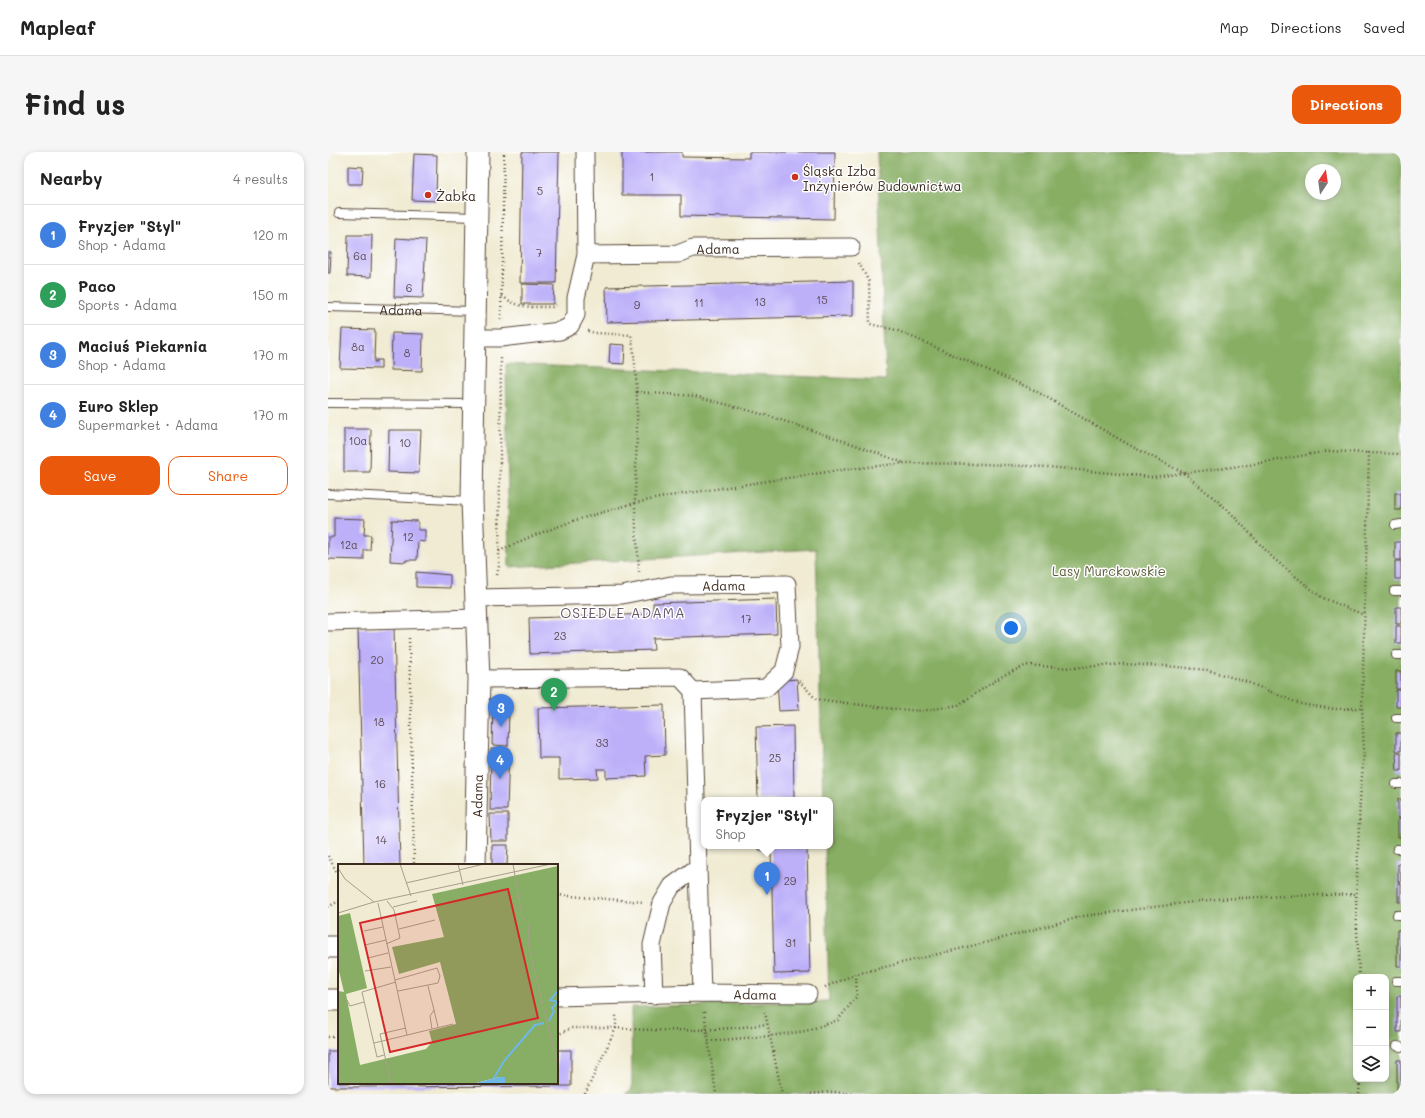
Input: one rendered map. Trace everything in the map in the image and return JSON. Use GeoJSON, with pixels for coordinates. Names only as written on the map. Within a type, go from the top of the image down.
{"type":"FeatureCollection","features":[{"type":"Feature","properties":{"kind":"street","name":"Adama"},"geometry":{"type":"LineString","coordinates":[[475,864],[479,679],[477,618],[485,597],[472,501],[478,152]]}},
{"type":"Feature","properties":{"kind":"street"},"geometry":{"type":"LineString","coordinates":[[474,338],[501,338],[560,331],[570,326],[576,315],[576,298],[586,256],[585,152]]}},
{"type":"Feature","properties":{"kind":"street","name":"Adama"},"geometry":{"type":"LineString","coordinates":[[586,256],[678,254],[693,248],[851,247]]}},
{"type":"Feature","properties":{"kind":"street","name":"Adama"},"geometry":{"type":"LineString","coordinates":[[485,597],[622,595],[671,585],[787,584],[790,647],[784,671]]}},
{"type":"Feature","properties":{"kind":"street"},"geometry":{"type":"LineString","coordinates":[[328,622],[477,618]]}},
{"type":"Feature","properties":{"kind":"street"},"geometry":{"type":"LineString","coordinates":[[693,691],[766,688],[784,671]]}},
{"type":"Feature","properties":{"kind":"street"},"geometry":{"type":"LineString","coordinates":[[479,679],[680,677],[693,691],[702,993]]}},
{"type":"Feature","properties":{"kind":"street"},"geometry":{"type":"LineString","coordinates":[[654,995],[652,945],[662,903],[672,886],[698,867]]}},
{"type":"Feature","properties":{"kind":"street","name":"Adama"},"geometry":{"type":"LineString","coordinates":[[558,997],[702,993],[808,994]]}},
{"type":"Feature","properties":{"kind":"lane"},"geometry":{"type":"LineString","coordinates":[[339,213],[477,217]]}},
{"type":"Feature","properties":{"kind":"lane","name":"Adama"},"geometry":{"type":"LineString","coordinates":[[328,307],[475,311]]}},
{"type":"Feature","properties":{"kind":"lane"},"geometry":{"type":"LineString","coordinates":[[328,403],[474,404]]}},
{"type":"Feature","properties":{"kind":"lane"},"geometry":{"type":"LineString","coordinates":[[328,494],[472,501]]}},
{"type":"Feature","properties":{"kind":"path"},"geometry":{"type":"LineString","coordinates":[[485,597],[494,590],[499,566],[499,432],[504,152]]}},
{"type":"Feature","properties":{"kind":"path"},"geometry":{"type":"LineString","coordinates":[[851,247],[868,282],[870,324],[896,330],[1034,390],[1133,447],[1184,473],[1229,511],[1273,558],[1321,597],[1364,615]]}},
{"type":"Feature","properties":{"kind":"path"},"geometry":{"type":"LineString","coordinates":[[502,296],[520,306],[553,307],[559,299]]}},
{"type":"Feature","properties":{"kind":"path"},"geometry":{"type":"LineString","coordinates":[[570,326],[595,333],[631,335],[636,361],[637,457],[635,503],[641,591]]}},
{"type":"Feature","properties":{"kind":"path"},"geometry":{"type":"LineString","coordinates":[[636,392],[695,396],[762,414],[905,463]]}},
{"type":"Feature","properties":{"kind":"path"},"geometry":{"type":"LineString","coordinates":[[499,551],[532,536],[635,503],[751,483],[840,470],[905,463],[1033,466],[1152,477],[1248,465],[1329,451],[1401,454]]}},
{"type":"Feature","properties":{"kind":"path"},"geometry":{"type":"LineString","coordinates":[[1359,974],[1357,894],[1360,799],[1364,753],[1362,708],[1369,453]]}},
{"type":"Feature","properties":{"kind":"path"},"geometry":{"type":"LineString","coordinates":[[408,620],[414,864]]}},
{"type":"Feature","properties":{"kind":"path"},"geometry":{"type":"LineString","coordinates":[[784,671],[794,675],[816,699],[884,708],[922,711],[958,706],[1004,675],[1027,665],[1070,668],[1123,664],[1207,670],[1247,682],[1300,704],[1335,709],[1362,708]]}},
{"type":"Feature","properties":{"kind":"path"},"geometry":{"type":"LineString","coordinates":[[328,856],[338,874]]}},
{"type":"Feature","properties":{"kind":"path"},"geometry":{"type":"LineString","coordinates":[[808,994],[856,974],[985,943],[1084,916],[1216,899],[1357,894]]}},
{"type":"Feature","properties":{"kind":"path"},"geometry":{"type":"LineString","coordinates":[[558,895],[662,903]]}},
{"type":"Feature","properties":{"kind":"path"},"geometry":{"type":"LineString","coordinates":[[328,907],[338,902]]}},
{"type":"Feature","properties":{"kind":"path"},"geometry":{"type":"LineString","coordinates":[[708,1041],[770,1036],[806,1031],[838,1020],[856,996],[856,974]]}},
{"type":"Feature","properties":{"kind":"path"},"geometry":{"type":"LineString","coordinates":[[702,993],[716,1094]]}},
{"type":"Feature","properties":{"kind":"path"},"geometry":{"type":"LineString","coordinates":[[761,994],[782,1094]]}},
{"type":"Feature","properties":{"kind":"path"},"geometry":{"type":"LineString","coordinates":[[585,1094],[616,1028],[617,996]]}},
{"type":"Feature","properties":{"kind":"path"},"geometry":{"type":"LineString","coordinates":[[558,1034],[571,1028],[707,1030],[740,1028],[767,1024]]}},
{"type":"Feature","properties":{"kind":"path"},"geometry":{"type":"LineString","coordinates":[[1359,1094],[1360,1082]]}},
{"type":"Feature","properties":{"kind":"path"},"geometry":{"type":"LineString","coordinates":[[811,1094],[832,1092],[854,1094]]}},
{"type":"Feature","properties":{"kind":"green space","name":"Lasy Murckowskie"},"geometry":{"type":"Polygon","coordinates":[[[877,152],[1401,152],[1401,1094],[625,1094],[632,1089],[631,1007],[829,1001],[825,849],[833,849],[833,797],[823,797],[816,549],[509,567],[506,364],[886,380],[877,152]]]}},
{"type":"Feature","properties":{"kind":"building"},"geometry":{"type":"Polygon","coordinates":[[[522,152],[559,152],[556,283],[520,283],[522,152]]]}},
{"type":"Feature","properties":{"kind":"building"},"geometry":{"type":"Polygon","coordinates":[[[622,152],[682,152],[682,157],[749,158],[749,152],[835,152],[834,219],[681,216],[681,195],[622,195],[622,152]]]}},
{"type":"Feature","properties":{"kind":"building"},"geometry":{"type":"Polygon","coordinates":[[[414,154],[437,155],[436,201],[412,200],[414,154]]]}},
{"type":"Feature","properties":{"kind":"building"},"geometry":{"type":"Polygon","coordinates":[[[348,166],[363,167],[362,184],[348,184],[348,166]]]}},
{"type":"Feature","properties":{"kind":"building"},"geometry":{"type":"Polygon","coordinates":[[[348,235],[372,235],[371,277],[347,276],[348,235]]]}},
{"type":"Feature","properties":{"kind":"building"},"geometry":{"type":"Polygon","coordinates":[[[396,238],[426,240],[423,298],[394,297],[396,238]]]}},
{"type":"Feature","properties":{"kind":"building"},"geometry":{"type":"Polygon","coordinates":[[[328,252],[331,252],[330,273],[328,273],[328,252]]]}},
{"type":"Feature","properties":{"kind":"building"},"geometry":{"type":"Polygon","coordinates":[[[853,281],[853,316],[607,322],[606,287],[853,281]]]}},
{"type":"Feature","properties":{"kind":"building"},"geometry":{"type":"Polygon","coordinates":[[[522,284],[554,285],[553,304],[522,304],[522,284]]]}},
{"type":"Feature","properties":{"kind":"building"},"geometry":{"type":"Polygon","coordinates":[[[342,329],[375,330],[374,362],[376,362],[376,360],[381,360],[381,369],[340,368],[342,329]]]}},
{"type":"Feature","properties":{"kind":"building"},"geometry":{"type":"Polygon","coordinates":[[[392,333],[423,334],[422,371],[391,370],[392,333]]]}},
{"type":"Feature","properties":{"kind":"building"},"geometry":{"type":"Polygon","coordinates":[[[610,344],[625,345],[624,364],[609,363],[610,344]]]}},
{"type":"Feature","properties":{"kind":"building"},"geometry":{"type":"Polygon","coordinates":[[[344,429],[371,429],[370,472],[344,472],[344,429]]]}},
{"type":"Feature","properties":{"kind":"building"},"geometry":{"type":"Polygon","coordinates":[[[389,430],[421,430],[419,473],[388,472],[389,430]]]}},
{"type":"Feature","properties":{"kind":"building"},"geometry":{"type":"Polygon","coordinates":[[[1395,493],[1401,493],[1401,510],[1395,510],[1395,493]]]}},
{"type":"Feature","properties":{"kind":"building"},"geometry":{"type":"Polygon","coordinates":[[[334,518],[365,519],[364,535],[371,535],[370,550],[364,550],[364,560],[328,559],[328,537],[334,537],[334,518]]]}},
{"type":"Feature","properties":{"kind":"building"},"geometry":{"type":"Polygon","coordinates":[[[392,520],[418,521],[418,530],[425,530],[425,542],[418,541],[417,560],[406,560],[406,562],[390,561],[392,520]]]}},
{"type":"Feature","properties":{"kind":"building"},"geometry":{"type":"Polygon","coordinates":[[[1395,542],[1401,542],[1401,560],[1395,560],[1395,542]]]}},
{"type":"Feature","properties":{"kind":"building"},"geometry":{"type":"Polygon","coordinates":[[[1395,561],[1401,561],[1401,579],[1395,579],[1395,561]]]}},
{"type":"Feature","properties":{"kind":"building"},"geometry":{"type":"Polygon","coordinates":[[[416,572],[450,575],[450,588],[416,587],[416,572]]]}},
{"type":"Feature","properties":{"kind":"building"},"geometry":{"type":"Polygon","coordinates":[[[776,599],[777,634],[653,638],[654,650],[530,654],[529,618],[653,614],[653,603],[776,599]]]}},
{"type":"Feature","properties":{"kind":"building"},"geometry":{"type":"Polygon","coordinates":[[[1396,607],[1401,607],[1401,624],[1396,624],[1396,607]]]}},
{"type":"Feature","properties":{"kind":"building"},"geometry":{"type":"Polygon","coordinates":[[[1396,626],[1401,626],[1401,643],[1396,643],[1396,626]]]}},
{"type":"Feature","properties":{"kind":"building"},"geometry":{"type":"Polygon","coordinates":[[[358,628],[394,628],[400,864],[364,864],[358,628]]]}},
{"type":"Feature","properties":{"kind":"building"},"geometry":{"type":"Polygon","coordinates":[[[1396,671],[1401,671],[1401,689],[1396,689],[1396,671]]]}},
{"type":"Feature","properties":{"kind":"building"},"geometry":{"type":"Polygon","coordinates":[[[797,679],[799,710],[779,711],[777,681],[797,679]]]}},
{"type":"Feature","properties":{"kind":"building"},"geometry":{"type":"Polygon","coordinates":[[[1396,690],[1401,690],[1401,707],[1396,707],[1396,690]]]}},
{"type":"Feature","properties":{"kind":"building"},"geometry":{"type":"Polygon","coordinates":[[[664,705],[665,755],[645,756],[646,776],[606,778],[606,769],[597,769],[598,778],[559,779],[559,758],[539,758],[538,708],[664,705]]]}},
{"type":"Feature","properties":{"kind":"building"},"geometry":{"type":"Polygon","coordinates":[[[493,708],[509,709],[508,746],[492,745],[493,708]]]}},
{"type":"Feature","properties":{"kind":"building"},"geometry":{"type":"Polygon","coordinates":[[[793,726],[794,797],[758,797],[756,727],[793,726]]]}},
{"type":"Feature","properties":{"kind":"building"},"geometry":{"type":"Polygon","coordinates":[[[1396,733],[1401,733],[1401,751],[1396,751],[1396,733]]]}},
{"type":"Feature","properties":{"kind":"building"},"geometry":{"type":"Polygon","coordinates":[[[491,748],[509,748],[507,810],[490,810],[491,748]]]}},
{"type":"Feature","properties":{"kind":"building"},"geometry":{"type":"Polygon","coordinates":[[[1396,753],[1401,753],[1401,771],[1397,771],[1396,753]]]}},
{"type":"Feature","properties":{"kind":"building"},"geometry":{"type":"Polygon","coordinates":[[[1398,799],[1401,799],[1401,818],[1398,818],[1398,799]]]}},
{"type":"Feature","properties":{"kind":"building"},"geometry":{"type":"Polygon","coordinates":[[[490,814],[508,814],[508,841],[491,841],[490,814]]]}},
{"type":"Feature","properties":{"kind":"building"},"geometry":{"type":"Polygon","coordinates":[[[1398,819],[1401,819],[1401,837],[1398,837],[1398,819]]]}},
{"type":"Feature","properties":{"kind":"building"},"geometry":{"type":"Polygon","coordinates":[[[492,845],[508,845],[507,864],[492,864],[492,845]]]}},
{"type":"Feature","properties":{"kind":"building"},"geometry":{"type":"Polygon","coordinates":[[[807,849],[810,973],[774,974],[771,850],[759,850],[807,849]]]}},
{"type":"Feature","properties":{"kind":"building"},"geometry":{"type":"Polygon","coordinates":[[[1398,864],[1401,864],[1401,882],[1398,882],[1398,864]]]}},
{"type":"Feature","properties":{"kind":"building"},"geometry":{"type":"Polygon","coordinates":[[[1398,883],[1401,883],[1401,902],[1398,902],[1398,883]]]}},
{"type":"Feature","properties":{"kind":"building"},"geometry":{"type":"Polygon","coordinates":[[[1397,930],[1401,930],[1401,966],[1397,966],[1397,930]]]}},
{"type":"Feature","properties":{"kind":"building"},"geometry":{"type":"Polygon","coordinates":[[[1397,996],[1401,996],[1401,1032],[1397,1032],[1397,996]]]}},
{"type":"Feature","properties":{"kind":"building"},"geometry":{"type":"Polygon","coordinates":[[[558,1050],[571,1050],[571,1086],[328,1087],[328,1051],[338,1051],[338,1084],[558,1084],[558,1050]]]}},
{"type":"Feature","properties":{"kind":"building"},"geometry":{"type":"Polygon","coordinates":[[[1397,1060],[1401,1060],[1401,1094],[1397,1094],[1397,1060]]]}},
{"type":"Feature","properties":{"kind":"place","name":"Śląska Izba Inżynierów Budownictwa"},"geometry":{"type":"Point","coordinates":[795,177]}},
{"type":"Feature","properties":{"kind":"place","name":"Żabka"},"geometry":{"type":"Point","coordinates":[428,195]}},
{"type":"Feature","properties":{"kind":"place","name":"Paco"},"geometry":{"type":"Point","coordinates":[554,711]}},
{"type":"Feature","properties":{"kind":"place","name":"Maciuś Piekarnia"},"geometry":{"type":"Point","coordinates":[501,727]}},
{"type":"Feature","properties":{"kind":"place","name":"Euro Sklep"},"geometry":{"type":"Point","coordinates":[500,779]}},
{"type":"Feature","properties":{"kind":"place","name":"Fryzjer \"Styl\""},"geometry":{"type":"Point","coordinates":[767,895]}},
{"type":"Feature","properties":{"kind":"district","name":"OSIEDLE ADAMA"},"geometry":{"type":"Point","coordinates":[623,612]}}]}
